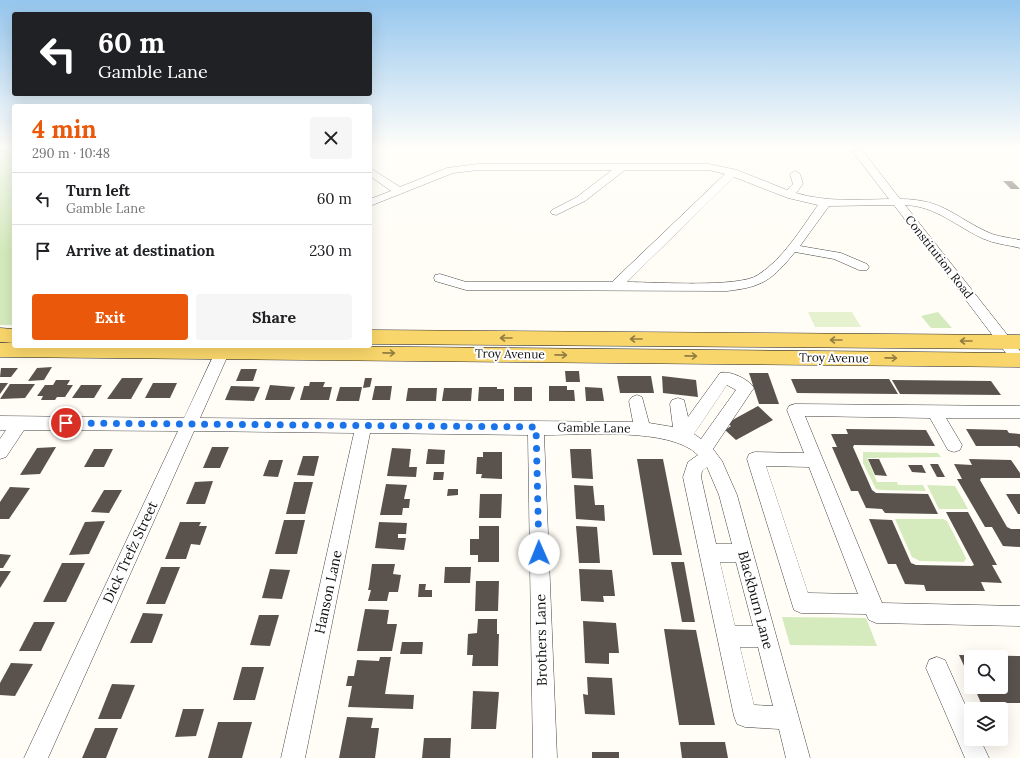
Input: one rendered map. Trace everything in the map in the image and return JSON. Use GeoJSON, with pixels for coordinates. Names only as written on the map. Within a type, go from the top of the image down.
{"type":"FeatureCollection","features":[{"type":"Feature","properties":{"kind":"main road"},"geometry":{"type":"LineString","coordinates":[[0,336],[12,336]]}},
{"type":"Feature","properties":{"kind":"main road","name":"Troy Avenue"},"geometry":{"type":"LineString","coordinates":[[372,338],[1017,353]]}},
{"type":"Feature","properties":{"kind":"main road","name":"Troy Avenue"},"geometry":{"type":"LineString","coordinates":[[0,350],[224,349],[1017,353]]}},
{"type":"Feature","properties":{"kind":"street"},"geometry":{"type":"LineString","coordinates":[[387,183],[398,191]]}},
{"type":"Feature","properties":{"kind":"street"},"geometry":{"type":"LineString","coordinates":[[372,202],[417,183]]}},
{"type":"Feature","properties":{"kind":"street"},"geometry":{"type":"LineString","coordinates":[[556,212],[580,199],[601,183]]}},
{"type":"Feature","properties":{"kind":"street"},"geometry":{"type":"LineString","coordinates":[[615,287],[721,183]]}},
{"type":"Feature","properties":{"kind":"street"},"geometry":{"type":"LineString","coordinates":[[764,183],[804,199],[826,202],[916,202],[931,205],[989,237],[998,240],[1020,243]]}},
{"type":"Feature","properties":{"kind":"street"},"geometry":{"type":"LineString","coordinates":[[790,193],[798,183]]}},
{"type":"Feature","properties":{"kind":"street","name":"Constitution Road"},"geometry":{"type":"LineString","coordinates":[[882,183],[1017,353]]}},
{"type":"Feature","properties":{"kind":"street"},"geometry":{"type":"LineString","coordinates":[[440,278],[466,286],[727,288],[756,282],[772,270],[792,248],[826,202]]}},
{"type":"Feature","properties":{"kind":"street"},"geometry":{"type":"LineString","coordinates":[[792,248],[837,256],[863,267]]}},
{"type":"Feature","properties":{"kind":"street","name":"Dick Trefz Street"},"geometry":{"type":"LineString","coordinates":[[36,758],[224,349]]}},
{"type":"Feature","properties":{"kind":"street"},"geometry":{"type":"LineString","coordinates":[[683,437],[725,377],[746,388],[706,452],[694,467],[692,477],[745,716],[787,718]]}},
{"type":"Feature","properties":{"kind":"street"},"geometry":{"type":"LineString","coordinates":[[637,401],[642,429]]}},
{"type":"Feature","properties":{"kind":"street"},"geometry":{"type":"LineString","coordinates":[[678,404],[683,437]]}},
{"type":"Feature","properties":{"kind":"street"},"geometry":{"type":"LineString","coordinates":[[1020,412],[795,410],[876,613],[1020,616]]}},
{"type":"Feature","properties":{"kind":"street"},"geometry":{"type":"LineString","coordinates":[[934,411],[954,445]]}},
{"type":"Feature","properties":{"kind":"street","name":"Gamble Lane"},"geometry":{"type":"LineString","coordinates":[[0,423],[364,425],[642,429],[672,432],[683,437],[706,452]]}},
{"type":"Feature","properties":{"kind":"street"},"geometry":{"type":"LineString","coordinates":[[0,452],[20,423]]}},
{"type":"Feature","properties":{"kind":"street","name":"Hanson Lane"},"geometry":{"type":"LineString","coordinates":[[293,758],[364,425]]}},
{"type":"Feature","properties":{"kind":"street","name":"Brothers Lane"},"geometry":{"type":"LineString","coordinates":[[536,427],[544,758]]}},
{"type":"Feature","properties":{"kind":"street","name":"Blackburn Lane"},"geometry":{"type":"LineString","coordinates":[[706,452],[720,472],[728,495],[798,758]]}},
{"type":"Feature","properties":{"kind":"street"},"geometry":{"type":"LineString","coordinates":[[815,460],[755,460],[801,603],[872,604]]}},
{"type":"Feature","properties":{"kind":"street"},"geometry":{"type":"LineString","coordinates":[[708,553],[743,553]]}},
{"type":"Feature","properties":{"kind":"street"},"geometry":{"type":"LineString","coordinates":[[727,636],[766,637]]}},
{"type":"Feature","properties":{"kind":"street"},"geometry":{"type":"LineString","coordinates":[[937,668],[976,758]]}},
{"type":"Feature","properties":{"kind":"green space"},"geometry":{"type":"Polygon","coordinates":[[[0,183],[12,183],[12,325],[0,325],[0,183]]]}},
{"type":"Feature","properties":{"kind":"green space"},"geometry":{"type":"Polygon","coordinates":[[[808,312],[852,312],[861,327],[815,327],[808,312]]]}},
{"type":"Feature","properties":{"kind":"green space"},"geometry":{"type":"Polygon","coordinates":[[[938,312],[952,328],[931,328],[921,316],[938,312]]]}},
{"type":"Feature","properties":{"kind":"green space"},"geometry":{"type":"Polygon","coordinates":[[[863,452],[938,453],[941,457],[867,458],[877,482],[897,482],[898,485],[923,485],[926,491],[881,490],[876,489],[863,463],[863,452]]]}},
{"type":"Feature","properties":{"kind":"green space"},"geometry":{"type":"Polygon","coordinates":[[[927,485],[955,486],[968,509],[939,509],[927,485]]]}},
{"type":"Feature","properties":{"kind":"green space"},"geometry":{"type":"Polygon","coordinates":[[[895,519],[943,519],[947,521],[966,558],[964,562],[920,561],[912,557],[895,519]]]}},
{"type":"Feature","properties":{"kind":"green space"},"geometry":{"type":"Polygon","coordinates":[[[782,617],[866,618],[877,646],[790,645],[782,617]]]}},
{"type":"Feature","properties":{"kind":"building"},"geometry":{"type":"Polygon","coordinates":[[[1005,183],[1014,183],[1020,189],[1011,189],[1005,183]]]}},
{"type":"Feature","properties":{"kind":"building"},"geometry":{"type":"Polygon","coordinates":[[[52,367],[44,380],[28,381],[37,368],[52,367]]]}},
{"type":"Feature","properties":{"kind":"building"},"geometry":{"type":"Polygon","coordinates":[[[1,368],[18,368],[11,377],[0,377],[1,368]]]}},
{"type":"Feature","properties":{"kind":"building"},"geometry":{"type":"Polygon","coordinates":[[[241,369],[257,369],[253,381],[236,381],[241,369]]]}},
{"type":"Feature","properties":{"kind":"building"},"geometry":{"type":"Polygon","coordinates":[[[565,371],[579,371],[580,382],[566,382],[565,371]]]}},
{"type":"Feature","properties":{"kind":"building"},"geometry":{"type":"Polygon","coordinates":[[[749,373],[768,373],[779,404],[759,404],[749,373]]]}},
{"type":"Feature","properties":{"kind":"building"},"geometry":{"type":"Polygon","coordinates":[[[617,376],[651,376],[654,393],[620,393],[617,376]]]}},
{"type":"Feature","properties":{"kind":"building"},"geometry":{"type":"Polygon","coordinates":[[[662,376],[696,380],[698,397],[663,393],[662,376]]]}},
{"type":"Feature","properties":{"kind":"building"},"geometry":{"type":"Polygon","coordinates":[[[122,378],[143,378],[131,399],[107,399],[122,378]]]}},
{"type":"Feature","properties":{"kind":"building"},"geometry":{"type":"Polygon","coordinates":[[[365,378],[372,378],[370,387],[363,388],[365,378]]]}},
{"type":"Feature","properties":{"kind":"building"},"geometry":{"type":"Polygon","coordinates":[[[791,379],[889,379],[898,394],[797,393],[791,379]]]}},
{"type":"Feature","properties":{"kind":"building"},"geometry":{"type":"Polygon","coordinates":[[[56,380],[70,380],[67,385],[73,385],[65,397],[57,397],[55,400],[41,400],[43,396],[37,396],[45,385],[53,385],[56,380]]]}},
{"type":"Feature","properties":{"kind":"building"},"geometry":{"type":"Polygon","coordinates":[[[892,380],[991,381],[1001,395],[900,394],[892,380]]]}},
{"type":"Feature","properties":{"kind":"building"},"geometry":{"type":"Polygon","coordinates":[[[310,382],[325,382],[323,387],[332,387],[329,400],[300,400],[304,386],[309,386],[310,382]]]}},
{"type":"Feature","properties":{"kind":"building"},"geometry":{"type":"Polygon","coordinates":[[[0,383],[8,383],[0,394],[0,383]]]}},
{"type":"Feature","properties":{"kind":"building"},"geometry":{"type":"Polygon","coordinates":[[[153,383],[177,383],[170,398],[145,398],[153,383]]]}},
{"type":"Feature","properties":{"kind":"building"},"geometry":{"type":"Polygon","coordinates":[[[10,384],[35,384],[25,398],[0,399],[10,384]]]}},
{"type":"Feature","properties":{"kind":"building"},"geometry":{"type":"Polygon","coordinates":[[[81,385],[102,385],[94,398],[72,398],[81,385]]]}},
{"type":"Feature","properties":{"kind":"building"},"geometry":{"type":"Polygon","coordinates":[[[270,385],[295,387],[290,400],[265,400],[270,385]]]}},
{"type":"Feature","properties":{"kind":"building"},"geometry":{"type":"Polygon","coordinates":[[[231,386],[260,387],[254,401],[225,400],[231,386]]]}},
{"type":"Feature","properties":{"kind":"building"},"geometry":{"type":"Polygon","coordinates":[[[375,386],[392,386],[390,400],[372,400],[375,386]]]}},
{"type":"Feature","properties":{"kind":"building"},"geometry":{"type":"Polygon","coordinates":[[[549,386],[567,386],[567,390],[574,390],[575,401],[549,401],[549,386]]]}},
{"type":"Feature","properties":{"kind":"building"},"geometry":{"type":"Polygon","coordinates":[[[340,387],[362,387],[359,401],[336,401],[340,387]]]}},
{"type":"Feature","properties":{"kind":"building"},"geometry":{"type":"Polygon","coordinates":[[[479,387],[497,387],[497,389],[504,389],[504,401],[478,401],[479,387]]]}},
{"type":"Feature","properties":{"kind":"building"},"geometry":{"type":"Polygon","coordinates":[[[514,387],[532,387],[532,401],[514,401],[514,387]]]}},
{"type":"Feature","properties":{"kind":"building"},"geometry":{"type":"Polygon","coordinates":[[[585,387],[602,388],[604,401],[586,401],[585,387]]]}},
{"type":"Feature","properties":{"kind":"building"},"geometry":{"type":"Polygon","coordinates":[[[408,388],[437,388],[436,401],[406,401],[408,388]]]}},
{"type":"Feature","properties":{"kind":"building"},"geometry":{"type":"Polygon","coordinates":[[[444,388],[472,388],[471,401],[442,401],[444,388]]]}},
{"type":"Feature","properties":{"kind":"building"},"geometry":{"type":"Polygon","coordinates":[[[758,406],[773,420],[736,440],[725,430],[731,426],[727,423],[758,406]]]}},
{"type":"Feature","properties":{"kind":"building"},"geometry":{"type":"Polygon","coordinates":[[[846,429],[926,430],[935,446],[854,445],[853,447],[872,490],[876,493],[928,494],[938,514],[885,513],[882,509],[866,508],[858,491],[851,491],[832,447],[837,447],[831,434],[848,434],[846,429]]]}},
{"type":"Feature","properties":{"kind":"building"},"geometry":{"type":"Polygon","coordinates":[[[966,429],[1007,430],[1009,433],[1020,434],[1020,448],[1017,446],[976,446],[966,429]]]}},
{"type":"Feature","properties":{"kind":"building"},"geometry":{"type":"Polygon","coordinates":[[[56,447],[40,474],[20,475],[37,448],[56,447]]]}},
{"type":"Feature","properties":{"kind":"building"},"geometry":{"type":"Polygon","coordinates":[[[212,447],[229,447],[220,468],[203,468],[212,447]]]}},
{"type":"Feature","properties":{"kind":"building"},"geometry":{"type":"Polygon","coordinates":[[[392,448],[411,449],[409,467],[417,467],[416,477],[387,476],[392,448]]]}},
{"type":"Feature","properties":{"kind":"building"},"geometry":{"type":"Polygon","coordinates":[[[94,449],[113,449],[104,467],[84,467],[94,449]]]}},
{"type":"Feature","properties":{"kind":"building"},"geometry":{"type":"Polygon","coordinates":[[[428,449],[445,450],[444,464],[426,464],[428,449]]]}},
{"type":"Feature","properties":{"kind":"building"},"geometry":{"type":"Polygon","coordinates":[[[570,449],[591,449],[593,479],[572,478],[570,449]]]}},
{"type":"Feature","properties":{"kind":"building"},"geometry":{"type":"Polygon","coordinates":[[[483,452],[502,452],[502,479],[481,478],[482,474],[476,474],[477,457],[483,457],[483,452]]]}},
{"type":"Feature","properties":{"kind":"building"},"geometry":{"type":"Polygon","coordinates":[[[303,456],[319,456],[314,476],[297,475],[303,456]]]}},
{"type":"Feature","properties":{"kind":"building"},"geometry":{"type":"Polygon","coordinates":[[[637,459],[663,459],[682,555],[653,555],[637,459]]]}},
{"type":"Feature","properties":{"kind":"building"},"geometry":{"type":"Polygon","coordinates":[[[868,459],[879,459],[887,476],[875,475],[868,459]]]}},
{"type":"Feature","properties":{"kind":"building"},"geometry":{"type":"Polygon","coordinates":[[[969,459],[1011,460],[1020,473],[1020,478],[981,478],[980,480],[1007,527],[1011,529],[1020,529],[1020,547],[1003,546],[992,527],[985,527],[957,479],[962,479],[954,464],[972,465],[969,459]]]}},
{"type":"Feature","properties":{"kind":"building"},"geometry":{"type":"Polygon","coordinates":[[[269,460],[283,460],[278,477],[263,476],[269,460]]]}},
{"type":"Feature","properties":{"kind":"building"},"geometry":{"type":"Polygon","coordinates":[[[930,464],[938,464],[945,477],[937,477],[930,464]]]}},
{"type":"Feature","properties":{"kind":"building"},"geometry":{"type":"Polygon","coordinates":[[[908,465],[922,465],[926,473],[912,472],[908,465]]]}},
{"type":"Feature","properties":{"kind":"building"},"geometry":{"type":"Polygon","coordinates":[[[434,472],[444,472],[443,480],[433,480],[434,472]]]}},
{"type":"Feature","properties":{"kind":"building"},"geometry":{"type":"Polygon","coordinates":[[[213,481],[205,504],[186,504],[195,482],[213,481]]]}},
{"type":"Feature","properties":{"kind":"building"},"geometry":{"type":"Polygon","coordinates":[[[294,482],[313,482],[305,514],[286,514],[294,482]]]}},
{"type":"Feature","properties":{"kind":"building"},"geometry":{"type":"Polygon","coordinates":[[[386,484],[407,485],[404,499],[410,499],[409,508],[403,508],[402,515],[380,515],[386,484]]]}},
{"type":"Feature","properties":{"kind":"building"},"geometry":{"type":"Polygon","coordinates":[[[574,485],[593,486],[595,505],[604,505],[605,521],[576,519],[574,485]]]}},
{"type":"Feature","properties":{"kind":"building"},"geometry":{"type":"Polygon","coordinates":[[[10,487],[30,488],[9,519],[0,519],[0,502],[10,487]]]}},
{"type":"Feature","properties":{"kind":"building"},"geometry":{"type":"Polygon","coordinates":[[[448,489],[458,489],[458,495],[447,496],[448,489]]]}},
{"type":"Feature","properties":{"kind":"building"},"geometry":{"type":"Polygon","coordinates":[[[104,490],[122,490],[109,513],[91,512],[104,490]]]}},
{"type":"Feature","properties":{"kind":"building"},"geometry":{"type":"Polygon","coordinates":[[[480,494],[502,494],[501,518],[479,518],[480,494]]]}},
{"type":"Feature","properties":{"kind":"building"},"geometry":{"type":"Polygon","coordinates":[[[1006,494],[1020,494],[1020,514],[1018,514],[1006,494]]]}},
{"type":"Feature","properties":{"kind":"building"},"geometry":{"type":"Polygon","coordinates":[[[946,512],[968,512],[997,565],[992,565],[1002,583],[981,582],[985,591],[926,591],[924,585],[905,584],[896,564],[888,564],[869,519],[892,520],[911,563],[916,565],[974,565],[946,512]]]}},
{"type":"Feature","properties":{"kind":"building"},"geometry":{"type":"Polygon","coordinates":[[[284,520],[305,520],[297,554],[275,554],[284,520]]]}},
{"type":"Feature","properties":{"kind":"building"},"geometry":{"type":"Polygon","coordinates":[[[105,521],[89,554],[69,555],[85,522],[105,521]]]}},
{"type":"Feature","properties":{"kind":"building"},"geometry":{"type":"Polygon","coordinates":[[[180,522],[201,522],[199,526],[207,526],[200,545],[191,544],[186,559],[165,559],[180,522]]]}},
{"type":"Feature","properties":{"kind":"building"},"geometry":{"type":"Polygon","coordinates":[[[379,522],[407,523],[406,534],[398,534],[398,538],[406,538],[404,550],[375,548],[379,522]]]}},
{"type":"Feature","properties":{"kind":"building"},"geometry":{"type":"Polygon","coordinates":[[[479,526],[499,526],[499,562],[478,562],[478,555],[470,555],[470,539],[479,539],[479,526]]]}},
{"type":"Feature","properties":{"kind":"building"},"geometry":{"type":"Polygon","coordinates":[[[576,526],[597,527],[600,563],[579,563],[576,526]]]}},
{"type":"Feature","properties":{"kind":"building"},"geometry":{"type":"Polygon","coordinates":[[[0,554],[11,555],[3,568],[0,568],[0,554]]]}},
{"type":"Feature","properties":{"kind":"building"},"geometry":{"type":"Polygon","coordinates":[[[671,562],[684,562],[695,622],[682,622],[671,562]]]}},
{"type":"Feature","properties":{"kind":"building"},"geometry":{"type":"Polygon","coordinates":[[[62,563],[85,563],[66,602],[43,602],[62,563]]]}},
{"type":"Feature","properties":{"kind":"building"},"geometry":{"type":"Polygon","coordinates":[[[372,564],[395,564],[393,574],[401,575],[398,592],[389,592],[387,601],[368,601],[371,590],[368,590],[372,564]]]}},
{"type":"Feature","properties":{"kind":"building"},"geometry":{"type":"Polygon","coordinates":[[[161,567],[180,567],[165,604],[146,604],[161,567]]]}},
{"type":"Feature","properties":{"kind":"building"},"geometry":{"type":"Polygon","coordinates":[[[445,567],[471,567],[470,583],[444,583],[445,567]]]}},
{"type":"Feature","properties":{"kind":"building"},"geometry":{"type":"Polygon","coordinates":[[[270,569],[290,570],[282,599],[262,598],[270,569]]]}},
{"type":"Feature","properties":{"kind":"building"},"geometry":{"type":"Polygon","coordinates":[[[579,569],[612,570],[615,596],[603,596],[604,602],[581,601],[579,569]]]}},
{"type":"Feature","properties":{"kind":"building"},"geometry":{"type":"Polygon","coordinates":[[[0,571],[11,571],[0,588],[0,571]]]}},
{"type":"Feature","properties":{"kind":"building"},"geometry":{"type":"Polygon","coordinates":[[[476,581],[499,581],[498,611],[475,611],[476,581]]]}},
{"type":"Feature","properties":{"kind":"building"},"geometry":{"type":"Polygon","coordinates":[[[419,584],[426,584],[425,590],[432,590],[432,597],[418,597],[419,584]]]}},
{"type":"Feature","properties":{"kind":"building"},"geometry":{"type":"Polygon","coordinates":[[[365,609],[389,610],[387,624],[397,624],[392,651],[357,651],[365,609]]]}},
{"type":"Feature","properties":{"kind":"building"},"geometry":{"type":"Polygon","coordinates":[[[143,613],[163,614],[152,643],[130,643],[143,613]]]}},
{"type":"Feature","properties":{"kind":"building"},"geometry":{"type":"Polygon","coordinates":[[[259,615],[279,615],[270,646],[250,645],[259,615]]]}},
{"type":"Feature","properties":{"kind":"building"},"geometry":{"type":"Polygon","coordinates":[[[478,619],[497,619],[497,634],[499,634],[498,666],[472,666],[473,655],[467,655],[468,634],[477,633],[478,619]]]}},
{"type":"Feature","properties":{"kind":"building"},"geometry":{"type":"Polygon","coordinates":[[[583,621],[616,623],[619,653],[609,653],[609,664],[585,663],[583,621]]]}},
{"type":"Feature","properties":{"kind":"building"},"geometry":{"type":"Polygon","coordinates":[[[34,622],[55,622],[41,651],[19,651],[34,622]]]}},
{"type":"Feature","properties":{"kind":"building"},"geometry":{"type":"Polygon","coordinates":[[[664,629],[696,630],[715,725],[679,725],[664,629]]]}},
{"type":"Feature","properties":{"kind":"building"},"geometry":{"type":"Polygon","coordinates":[[[402,642],[423,642],[422,654],[400,654],[402,642]]]}},
{"type":"Feature","properties":{"kind":"building"},"geometry":{"type":"Polygon","coordinates":[[[959,655],[964,655],[964,666],[959,655]]]}},
{"type":"Feature","properties":{"kind":"building"},"geometry":{"type":"Polygon","coordinates":[[[1008,656],[1020,656],[1020,703],[981,702],[977,694],[1008,694],[1008,656]]]}},
{"type":"Feature","properties":{"kind":"building"},"geometry":{"type":"Polygon","coordinates":[[[380,657],[391,657],[385,694],[414,695],[413,709],[348,707],[352,686],[346,686],[348,676],[354,676],[357,660],[379,661],[380,657]]]}},
{"type":"Feature","properties":{"kind":"building"},"geometry":{"type":"Polygon","coordinates":[[[11,663],[33,664],[15,696],[0,695],[0,683],[11,663]]]}},
{"type":"Feature","properties":{"kind":"building"},"geometry":{"type":"Polygon","coordinates":[[[242,667],[264,667],[255,700],[233,700],[242,667]]]}},
{"type":"Feature","properties":{"kind":"building"},"geometry":{"type":"Polygon","coordinates":[[[587,677],[612,678],[615,715],[585,714],[583,694],[588,695],[587,677]]]}},
{"type":"Feature","properties":{"kind":"building"},"geometry":{"type":"Polygon","coordinates":[[[112,684],[135,685],[121,719],[98,719],[112,684]]]}},
{"type":"Feature","properties":{"kind":"building"},"geometry":{"type":"Polygon","coordinates":[[[473,691],[499,692],[496,729],[471,729],[473,691]]]}},
{"type":"Feature","properties":{"kind":"building"},"geometry":{"type":"Polygon","coordinates":[[[183,709],[204,709],[196,736],[175,737],[183,709]]]}},
{"type":"Feature","properties":{"kind":"building"},"geometry":{"type":"Polygon","coordinates":[[[347,717],[373,718],[371,728],[379,728],[375,758],[339,758],[347,717]]]}},
{"type":"Feature","properties":{"kind":"building"},"geometry":{"type":"Polygon","coordinates":[[[218,722],[252,722],[242,758],[208,758],[218,722]]]}},
{"type":"Feature","properties":{"kind":"building"},"geometry":{"type":"Polygon","coordinates":[[[95,728],[118,728],[106,758],[82,758],[95,728]]]}},
{"type":"Feature","properties":{"kind":"building"},"geometry":{"type":"Polygon","coordinates":[[[424,738],[451,738],[450,758],[422,758],[424,738]]]}},
{"type":"Feature","properties":{"kind":"building"},"geometry":{"type":"Polygon","coordinates":[[[680,742],[725,742],[728,758],[682,758],[680,742]]]}},
{"type":"Feature","properties":{"kind":"building"},"geometry":{"type":"Polygon","coordinates":[[[592,752],[619,752],[619,758],[592,758],[592,752]]]}},
{"type":"Feature","properties":{"kind":"route"},"geometry":{"type":"LineString","coordinates":[[66,423],[536,427],[539,553]]}}]}
